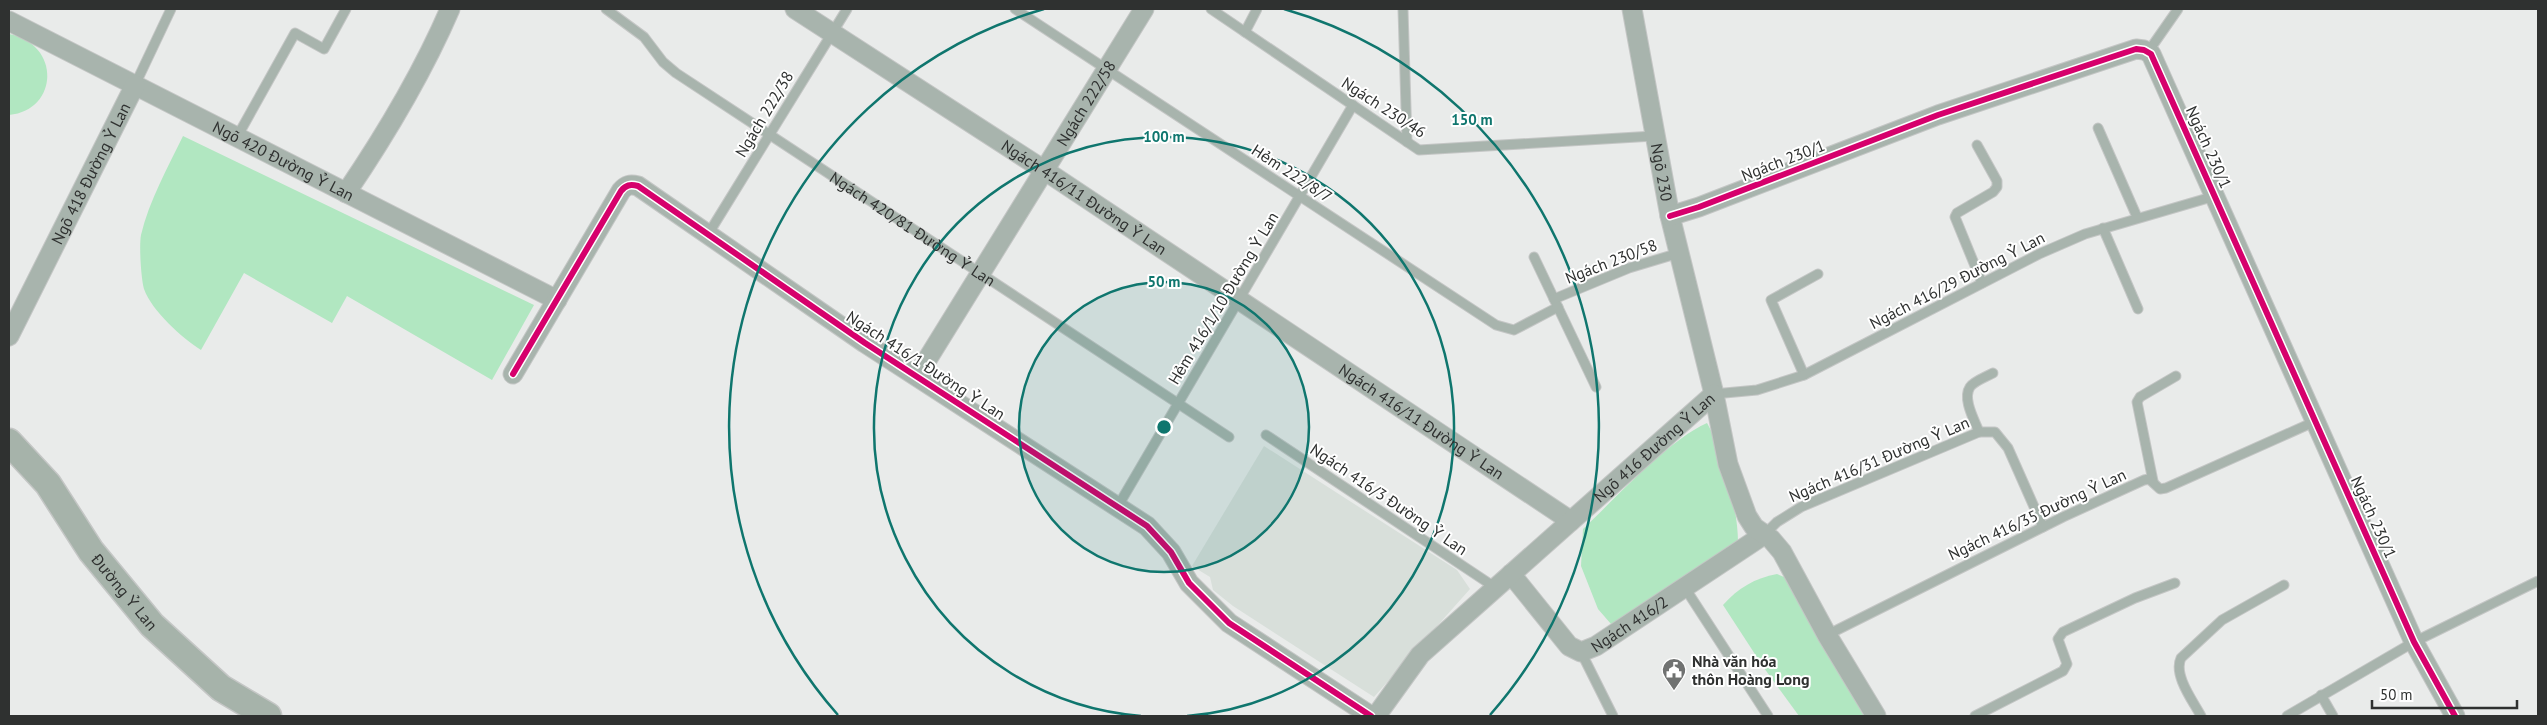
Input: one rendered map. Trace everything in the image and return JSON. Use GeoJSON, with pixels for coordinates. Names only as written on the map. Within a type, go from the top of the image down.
{"type":"FeatureCollection","features":[{"type":"Feature","properties":{"kind":"main road","name":"Đường Ỷ Lan"},"geometry":{"type":"LineString","coordinates":[[9,442],[48,484],[91,551],[152,625],[221,688],[268,716]]}},
{"type":"Feature","properties":{"kind":"street"},"geometry":{"type":"LineString","coordinates":[[346,192],[408,94],[450,9]]}},
{"type":"Feature","properties":{"kind":"street","name":"Ngách 416/11 Đường Ỷ Lan"},"geometry":{"type":"LineString","coordinates":[[796,9],[1044,170],[1572,521]]}},
{"type":"Feature","properties":{"kind":"street","name":"Ngách 222/58"},"geometry":{"type":"LineString","coordinates":[[916,376],[1144,9]]}},
{"type":"Feature","properties":{"kind":"street","name":"Ngõ 230"},"geometry":{"type":"LineString","coordinates":[[1632,9],[1670,216],[1714,394]]}},
{"type":"Feature","properties":{"kind":"street","name":"Ngõ 420 Đường Ỷ Lan"},"geometry":{"type":"LineString","coordinates":[[9,21],[557,300]]}},
{"type":"Feature","properties":{"kind":"street","name":"Ngách 230/1"},"geometry":{"type":"LineString","coordinates":[[1670,216],[1699,207],[1938,115],[2136,49],[2148,52],[2156,61],[2414,642],[2455,716]]}},
{"type":"Feature","properties":{"kind":"street","name":"Ngõ 418 Đường Ỷ Lan"},"geometry":{"type":"LineString","coordinates":[[9,336],[135,85]]}},
{"type":"Feature","properties":{"kind":"street","name":"Ngách 416/1 Đường Ỷ Lan"},"geometry":{"type":"LineString","coordinates":[[513,374],[625,186],[638,186],[708,236],[916,376],[1147,526],[1171,552],[1189,583],[1229,623],[1370,716]]}},
{"type":"Feature","properties":{"kind":"street","name":"Ngõ 416 Đường Ỷ Lan"},"geometry":{"type":"LineString","coordinates":[[1376,716],[1420,655],[1714,394],[1735,487],[1750,522],[1765,534],[1782,552],[1827,635],[1876,716]]}},
{"type":"Feature","properties":{"kind":"street","name":"Ngách 416/2"},"geometry":{"type":"LineString","coordinates":[[1512,574],[1569,646],[1581,652],[1596,646],[1765,534]]}},
{"type":"Feature","properties":{"kind":"lane","name":"Ngõ 418 Đường Ỷ Lan"},"geometry":{"type":"LineString","coordinates":[[135,85],[171,9]]}},
{"type":"Feature","properties":{"kind":"lane"},"geometry":{"type":"LineString","coordinates":[[237,137],[295,33],[324,49],[346,9]]}},
{"type":"Feature","properties":{"kind":"lane","name":"Ngách 420/81 Đường Ỷ Lan"},"geometry":{"type":"LineString","coordinates":[[606,9],[644,37],[663,62],[676,74],[1229,437]]}},
{"type":"Feature","properties":{"kind":"lane","name":"Ngách 222/38"},"geometry":{"type":"LineString","coordinates":[[708,236],[847,9]]}},
{"type":"Feature","properties":{"kind":"lane","name":"Hẻm 222/8/7"},"geometry":{"type":"LineString","coordinates":[[1015,9],[1504,329],[1514,330],[1524,326],[1556,303]]}},
{"type":"Feature","properties":{"kind":"lane","name":"Ngách 230/46"},"geometry":{"type":"LineString","coordinates":[[1211,9],[1419,150],[1654,136]]}},
{"type":"Feature","properties":{"kind":"lane"},"geometry":{"type":"LineString","coordinates":[[1245,32],[1257,9]]}},
{"type":"Feature","properties":{"kind":"lane"},"geometry":{"type":"LineString","coordinates":[[1403,9],[1407,142]]}},
{"type":"Feature","properties":{"kind":"lane"},"geometry":{"type":"LineString","coordinates":[[2148,52],[2178,9]]}},
{"type":"Feature","properties":{"kind":"lane","name":"Hẻm 416/1/10 Đường Ỷ Lan"},"geometry":{"type":"LineString","coordinates":[[1118,506],[1353,105]]}},
{"type":"Feature","properties":{"kind":"lane"},"geometry":{"type":"LineString","coordinates":[[2098,128],[2138,217]]}},
{"type":"Feature","properties":{"kind":"lane"},"geometry":{"type":"LineString","coordinates":[[1977,145],[1997,181],[1997,187],[1993,192],[1957,213],[1955,217],[1982,283]]}},
{"type":"Feature","properties":{"kind":"lane","name":"Ngách 416/29 Đường Ỷ Lan"},"geometry":{"type":"LineString","coordinates":[[1714,394],[1757,390],[1804,375],[2039,254],[2103,228],[2216,196]]}},
{"type":"Feature","properties":{"kind":"lane"},"geometry":{"type":"LineString","coordinates":[[2103,228],[2138,309]]}},
{"type":"Feature","properties":{"kind":"lane","name":"Ngách 230/58"},"geometry":{"type":"LineString","coordinates":[[1556,303],[1637,265],[1679,253]]}},
{"type":"Feature","properties":{"kind":"lane","name":"Ngách 230/58"},"geometry":{"type":"LineString","coordinates":[[1534,257],[1596,387]]}},
{"type":"Feature","properties":{"kind":"lane"},"geometry":{"type":"LineString","coordinates":[[1804,375],[1771,300],[1818,274]]}},
{"type":"Feature","properties":{"kind":"lane"},"geometry":{"type":"LineString","coordinates":[[1979,432],[1967,400],[1968,392],[1970,386],[1993,373]]}},
{"type":"Feature","properties":{"kind":"lane"},"geometry":{"type":"LineString","coordinates":[[2153,481],[2136,402],[2140,397],[2176,376]]}},
{"type":"Feature","properties":{"kind":"lane","name":"Ngách 416/35 Đường Ỷ Lan"},"geometry":{"type":"LineString","coordinates":[[1827,635],[2043,527],[2144,480],[2153,481],[2160,489],[2166,488],[2316,420]]}},
{"type":"Feature","properties":{"kind":"lane","name":"Ngách 416/31 Đường Ỷ Lan"},"geometry":{"type":"LineString","coordinates":[[1765,534],[1777,522],[1800,507],[1979,432],[1995,432],[2001,437],[2043,527]]}},
{"type":"Feature","properties":{"kind":"lane","name":"Ngách 416/3 Đường Ỷ Lan"},"geometry":{"type":"LineString","coordinates":[[1266,435],[1496,588]]}},
{"type":"Feature","properties":{"kind":"lane"},"geometry":{"type":"LineString","coordinates":[[2286,716],[2414,642],[2538,581]]}},
{"type":"Feature","properties":{"kind":"lane"},"geometry":{"type":"LineString","coordinates":[[1975,716],[2064,671],[2067,664],[2058,639],[2063,632],[2135,598],[2175,583]]}},
{"type":"Feature","properties":{"kind":"lane"},"geometry":{"type":"LineString","coordinates":[[2201,716],[2180,675],[2178,664],[2180,658],[2222,620],[2284,585]]}},
{"type":"Feature","properties":{"kind":"lane"},"geometry":{"type":"LineString","coordinates":[[1685,588],[1768,716]]}},
{"type":"Feature","properties":{"kind":"lane"},"geometry":{"type":"LineString","coordinates":[[1581,652],[1613,716]]}},
{"type":"Feature","properties":{"kind":"lane"},"geometry":{"type":"LineString","coordinates":[[2321,695],[2333,716]]}},
{"type":"Feature","properties":{"kind":"shaded area"},"geometry":{"type":"Polygon","coordinates":[[[9,34],[26,40],[38,50],[45,63],[47,76],[45,90],[37,102],[25,110],[9,115],[9,34]]]}},
{"type":"Feature","properties":{"kind":"shaded area"},"geometry":{"type":"Polygon","coordinates":[[[183,136],[534,305],[492,380],[347,296],[332,323],[244,273],[201,350],[185,338],[168,323],[148,297],[143,284],[140,254],[140,240],[144,222],[159,184],[183,136]]]}},
{"type":"Feature","properties":{"kind":"shaded area"},"geometry":{"type":"Polygon","coordinates":[[[1707,423],[1719,449],[1729,481],[1738,542],[1629,618],[1611,624],[1598,609],[1581,566],[1583,529],[1659,456],[1692,431],[1707,423]]]}},
{"type":"Feature","properties":{"kind":"shaded area"},"geometry":{"type":"Polygon","coordinates":[[[1264,446],[1457,570],[1470,589],[1374,697],[1233,606],[1213,590],[1210,577],[1192,566],[1264,446]]]}},
{"type":"Feature","properties":{"kind":"shaded area"},"geometry":{"type":"Polygon","coordinates":[[[1777,574],[1784,577],[1864,716],[1799,716],[1764,668],[1723,605],[1747,585],[1761,578],[1777,574]]]}},
{"type":"Feature","properties":{"kind":"cycle path"},"geometry":{"type":"LineString","coordinates":[[1670,216],[1699,207],[1938,115],[2136,49],[2144,50],[2151,54],[2414,642],[2455,716]]}},
{"type":"Feature","properties":{"kind":"cycle path"},"geometry":{"type":"LineString","coordinates":[[513,374],[621,191],[628,185],[638,186],[865,343],[1147,526],[1171,552],[1189,583],[1229,623],[1371,716]]}},
{"type":"Feature","properties":{"kind":"place","name":"Nhà văn hóa thôn Hoàng Long"},"geometry":{"type":"Point","coordinates":[1674,691]}}]}
